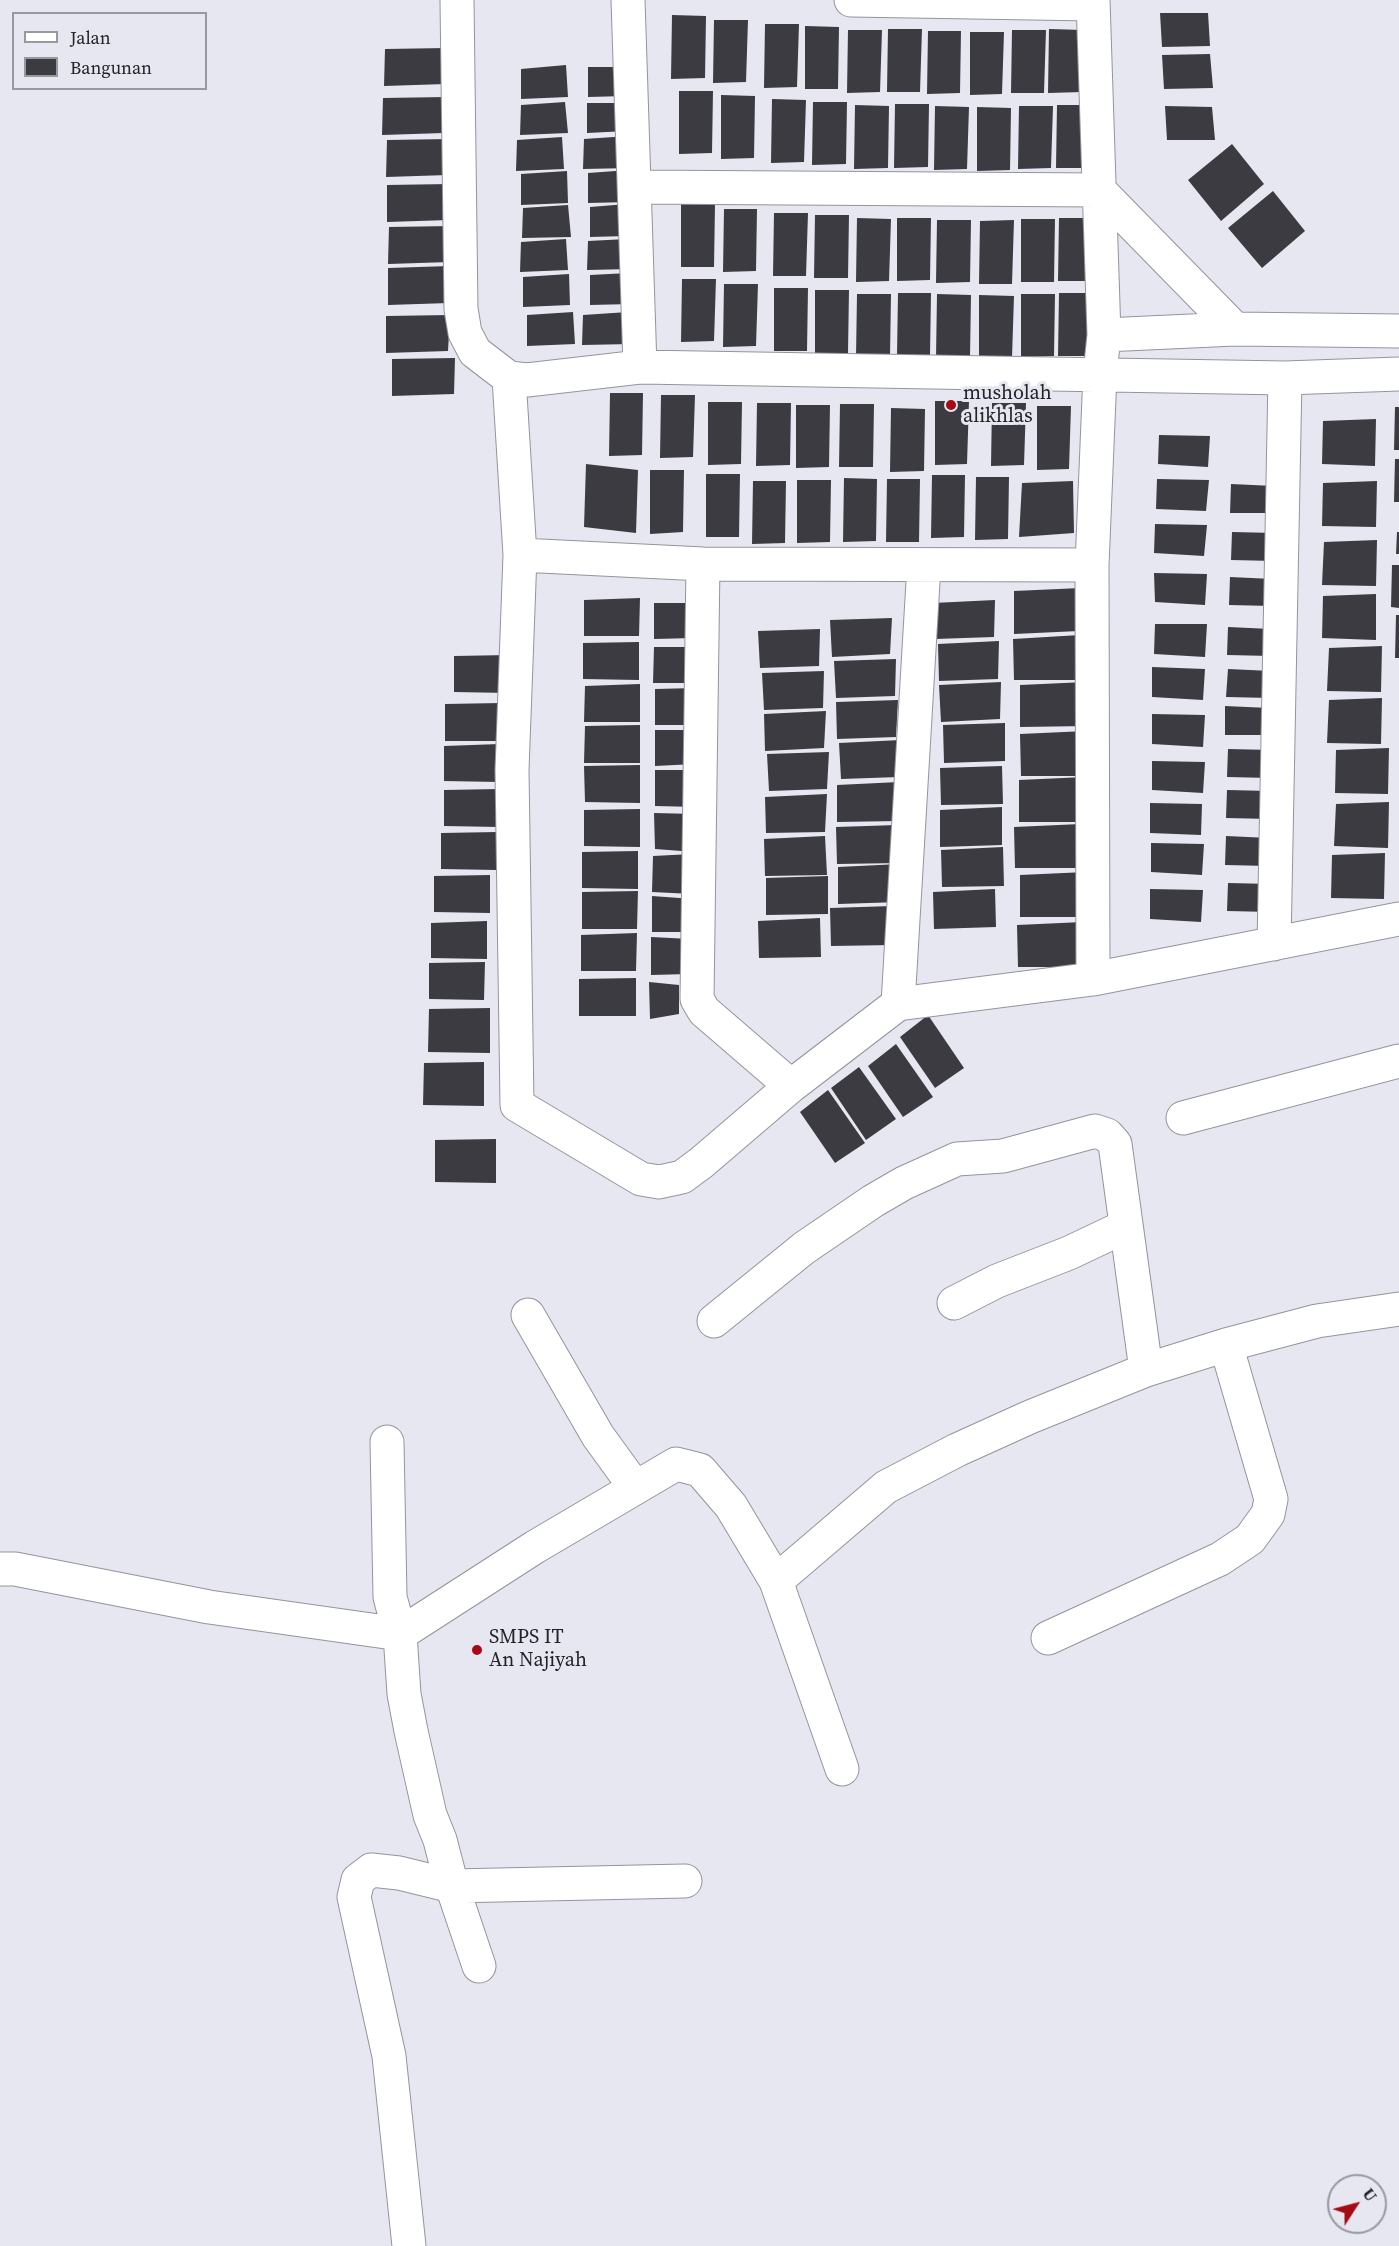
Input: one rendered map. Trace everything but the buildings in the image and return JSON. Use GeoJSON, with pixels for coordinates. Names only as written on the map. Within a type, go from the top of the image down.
{"type":"FeatureCollection","features":[{"type":"Feature","properties":{"kind":"street"},"geometry":{"type":"LineString","coordinates":[[458,0],[461,309],[465,333],[476,352],[509,378],[527,380],[640,367],[1285,378],[1399,374]]}},
{"type":"Feature","properties":{"kind":"street"},"geometry":{"type":"LineString","coordinates":[[628,0],[636,187],[640,367]]}},
{"type":"Feature","properties":{"kind":"street"},"geometry":{"type":"LineString","coordinates":[[851,0],[1093,2],[1104,335],[1115,374],[1092,565],[1093,979]]}},
{"type":"Feature","properties":{"kind":"street"},"geometry":{"type":"LineString","coordinates":[[636,187],[1099,189],[1235,329]]}},
{"type":"Feature","properties":{"kind":"street"},"geometry":{"type":"LineString","coordinates":[[1115,374],[1193,288]]}},
{"type":"Feature","properties":{"kind":"street"},"geometry":{"type":"LineString","coordinates":[[1104,335],[1235,329],[1399,331]]}},
{"type":"Feature","properties":{"kind":"street"},"geometry":{"type":"LineString","coordinates":[[509,378],[520,555],[512,770],[517,1105],[641,1179],[659,1182],[682,1178],[791,1086],[898,1004],[1093,979],[1399,919]]}},
{"type":"Feature","properties":{"kind":"street"},"geometry":{"type":"LineString","coordinates":[[1274,944],[1285,378]]}},
{"type":"Feature","properties":{"kind":"street"},"geometry":{"type":"LineString","coordinates":[[520,555],[703,564],[1092,565]]}},
{"type":"Feature","properties":{"kind":"street"},"geometry":{"type":"LineString","coordinates":[[703,564],[697,999],[704,1011],[791,1086]]}},
{"type":"Feature","properties":{"kind":"street"},"geometry":{"type":"LineString","coordinates":[[898,1004],[924,565]]}},
{"type":"Feature","properties":{"kind":"street"},"geometry":{"type":"LineString","coordinates":[[1183,1118],[1399,1061]]}},
{"type":"Feature","properties":{"kind":"street"},"geometry":{"type":"LineString","coordinates":[[714,1321],[804,1248],[873,1201],[904,1183],[957,1159],[1003,1156],[1095,1131],[1107,1135],[1115,1144],[1146,1370]]}},
{"type":"Feature","properties":{"kind":"street"},"geometry":{"type":"LineString","coordinates":[[954,1303],[997,1281],[1070,1253],[1126,1226]]}},
{"type":"Feature","properties":{"kind":"street"},"geometry":{"type":"LineString","coordinates":[[776,1581],[886,1487],[957,1450],[1030,1417],[1146,1370],[1226,1345],[1317,1321],[1399,1309]]}},
{"type":"Feature","properties":{"kind":"street"},"geometry":{"type":"LineString","coordinates":[[528,1315],[598,1436],[635,1487]]}},
{"type":"Feature","properties":{"kind":"street"},"geometry":{"type":"LineString","coordinates":[[1048,1638],[1220,1559],[1250,1539],[1268,1514],[1271,1499],[1226,1345]]}},
{"type":"Feature","properties":{"kind":"street"},"geometry":{"type":"LineString","coordinates":[[387,1442],[390,1597],[400,1634],[404,1695],[430,1815],[479,1966]]}},
{"type":"Feature","properties":{"kind":"street"},"geometry":{"type":"LineString","coordinates":[[0,1569],[15,1569],[209,1607],[400,1634],[535,1547],[676,1464],[700,1470],[731,1506],[776,1581],[842,1769]]}},
{"type":"Feature","properties":{"kind":"street"},"geometry":{"type":"LineString","coordinates":[[409,2246],[390,2064],[354,1897],[358,1880],[371,1870],[399,1873],[452,1886],[685,1881]]}},
{"type":"Feature","properties":{"kind":"place","name":"musholah alikhlas"},"geometry":{"type":"Point","coordinates":[951,405]}},
{"type":"Feature","properties":{"kind":"place","name":"SMPS IT An Najiyah"},"geometry":{"type":"Point","coordinates":[477,1650]}}]}
